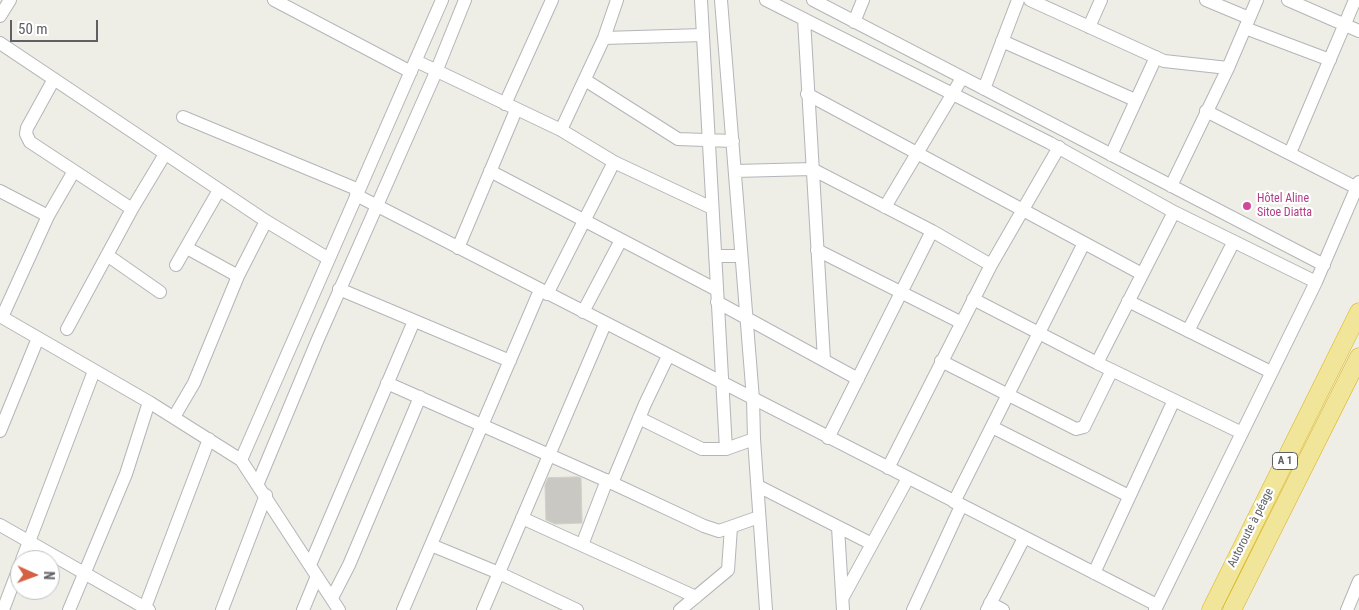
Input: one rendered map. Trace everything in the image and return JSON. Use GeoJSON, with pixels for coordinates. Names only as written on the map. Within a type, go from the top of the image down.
{"type":"FeatureCollection","features":[{"type":"Feature","properties":{"kind":"highway","name":"Autoroute à péage"},"geometry":{"type":"LineString","coordinates":[[1210,610],[1359,312]]}},
{"type":"Feature","properties":{"kind":"highway","name":"A 1"},"geometry":{"type":"LineString","coordinates":[[1232,610],[1359,357]]}},
{"type":"Feature","properties":{"kind":"street"},"geometry":{"type":"LineString","coordinates":[[0,16],[10,0]]}},
{"type":"Feature","properties":{"kind":"street"},"geometry":{"type":"LineString","coordinates":[[274,0],[413,67],[436,72],[561,130],[614,162],[712,208]]}},
{"type":"Feature","properties":{"kind":"street"},"geometry":{"type":"LineString","coordinates":[[241,460],[442,0]]}},
{"type":"Feature","properties":{"kind":"street"},"geometry":{"type":"LineString","coordinates":[[258,483],[340,289],[436,72],[465,0]]}},
{"type":"Feature","properties":{"kind":"street"},"geometry":{"type":"LineString","coordinates":[[458,248],[490,171],[511,107],[552,0]]}},
{"type":"Feature","properties":{"kind":"street"},"geometry":{"type":"LineString","coordinates":[[701,0],[717,296],[724,384],[726,449]]}},
{"type":"Feature","properties":{"kind":"street"},"geometry":{"type":"LineString","coordinates":[[721,0],[753,399],[766,610]]}},
{"type":"Feature","properties":{"kind":"street"},"geometry":{"type":"LineString","coordinates":[[766,0],[1054,145],[1233,243],[1316,282]]}},
{"type":"Feature","properties":{"kind":"street"},"geometry":{"type":"LineString","coordinates":[[813,0],[1324,265]]}},
{"type":"Feature","properties":{"kind":"street"},"geometry":{"type":"LineString","coordinates":[[854,22],[863,0]]}},
{"type":"Feature","properties":{"kind":"street"},"geometry":{"type":"LineString","coordinates":[[984,89],[1018,0]]}},
{"type":"Feature","properties":{"kind":"street"},"geometry":{"type":"LineString","coordinates":[[1030,0],[1173,63],[1228,68]]}},
{"type":"Feature","properties":{"kind":"street"},"geometry":{"type":"LineString","coordinates":[[1089,26],[1101,0]]}},
{"type":"Feature","properties":{"kind":"street"},"geometry":{"type":"LineString","coordinates":[[1206,0],[1247,23],[1330,60]]}},
{"type":"Feature","properties":{"kind":"street"},"geometry":{"type":"LineString","coordinates":[[1171,186],[1228,68],[1257,0]]}},
{"type":"Feature","properties":{"kind":"street"},"geometry":{"type":"LineString","coordinates":[[1288,0],[1359,31]]}},
{"type":"Feature","properties":{"kind":"street"},"geometry":{"type":"LineString","coordinates":[[1290,153],[1355,0]]}},
{"type":"Feature","properties":{"kind":"street"},"geometry":{"type":"LineString","coordinates":[[561,130],[604,38],[612,2]]}},
{"type":"Feature","properties":{"kind":"street"},"geometry":{"type":"LineString","coordinates":[[804,19],[824,360]]}},
{"type":"Feature","properties":{"kind":"street"},"geometry":{"type":"LineString","coordinates":[[604,38],[703,35]]}},
{"type":"Feature","properties":{"kind":"street"},"geometry":{"type":"LineString","coordinates":[[1002,41],[1135,100]]}},
{"type":"Feature","properties":{"kind":"street"},"geometry":{"type":"LineString","coordinates":[[0,42],[266,221],[329,258]]}},
{"type":"Feature","properties":{"kind":"street"},"geometry":{"type":"LineString","coordinates":[[1111,155],[1156,57]]}},
{"type":"Feature","properties":{"kind":"street"},"geometry":{"type":"LineString","coordinates":[[885,207],[962,78]]}},
{"type":"Feature","properties":{"kind":"street"},"geometry":{"type":"LineString","coordinates":[[54,79],[27,128],[26,134],[30,142],[132,209]]}},
{"type":"Feature","properties":{"kind":"street"},"geometry":{"type":"LineString","coordinates":[[585,80],[678,139],[733,142]]}},
{"type":"Feature","properties":{"kind":"street"},"geometry":{"type":"LineString","coordinates":[[807,94],[1024,208],[1142,274]]}},
{"type":"Feature","properties":{"kind":"street"},"geometry":{"type":"LineString","coordinates":[[182,117],[358,192],[376,206],[1094,573],[1156,608],[1270,372],[1316,282],[1358,185],[1206,111]]}},
{"type":"Feature","properties":{"kind":"street"},"geometry":{"type":"LineString","coordinates":[[888,468],[960,322],[1024,208],[1054,145],[1058,127]]}},
{"type":"Feature","properties":{"kind":"street"},"geometry":{"type":"LineString","coordinates":[[67,329],[132,209],[165,154]]}},
{"type":"Feature","properties":{"kind":"street"},"geometry":{"type":"LineString","coordinates":[[403,610],[510,361],[543,292],[584,221],[614,162]]}},
{"type":"Feature","properties":{"kind":"street"},"geometry":{"type":"LineString","coordinates":[[735,171],[812,169],[932,231],[991,265]]}},
{"type":"Feature","properties":{"kind":"street"},"geometry":{"type":"LineString","coordinates":[[74,171],[48,216],[1,316],[149,402],[241,460],[266,495],[340,610]]}},
{"type":"Feature","properties":{"kind":"street"},"geometry":{"type":"LineString","coordinates":[[490,171],[621,240],[717,296],[746,317],[858,379]]}},
{"type":"Feature","properties":{"kind":"street"},"geometry":{"type":"LineString","coordinates":[[176,265],[220,190]]}},
{"type":"Feature","properties":{"kind":"street"},"geometry":{"type":"LineString","coordinates":[[0,191],[48,216]]}},
{"type":"Feature","properties":{"kind":"street"},"geometry":{"type":"LineString","coordinates":[[1097,363],[1174,212]]}},
{"type":"Feature","properties":{"kind":"street"},"geometry":{"type":"LineString","coordinates":[[174,417],[194,383],[238,276],[266,221]]}},
{"type":"Feature","properties":{"kind":"street"},"geometry":{"type":"LineString","coordinates":[[828,438],[932,231]]}},
{"type":"Feature","properties":{"kind":"street"},"geometry":{"type":"LineString","coordinates":[[583,312],[621,240]]}},
{"type":"Feature","properties":{"kind":"street"},"geometry":{"type":"LineString","coordinates":[[913,610],[992,427],[1084,243]]}},
{"type":"Feature","properties":{"kind":"street"},"geometry":{"type":"LineString","coordinates":[[1188,330],[1233,243]]}},
{"type":"Feature","properties":{"kind":"street"},"geometry":{"type":"LineString","coordinates":[[187,248],[238,276]]}},
{"type":"Feature","properties":{"kind":"street"},"geometry":{"type":"LineString","coordinates":[[817,250],[960,322]]}},
{"type":"Feature","properties":{"kind":"street"},"geometry":{"type":"LineString","coordinates":[[107,255],[160,292]]}},
{"type":"Feature","properties":{"kind":"street"},"geometry":{"type":"LineString","coordinates":[[715,256],[741,256]]}},
{"type":"Feature","properties":{"kind":"street"},"geometry":{"type":"LineString","coordinates":[[340,289],[510,361]]}},
{"type":"Feature","properties":{"kind":"street"},"geometry":{"type":"LineString","coordinates":[[974,299],[1097,363],[1242,433]]}},
{"type":"Feature","properties":{"kind":"street"},"geometry":{"type":"LineString","coordinates":[[1128,301],[1270,372]]}},
{"type":"Feature","properties":{"kind":"street"},"geometry":{"type":"LineString","coordinates":[[310,565],[414,321]]}},
{"type":"Feature","properties":{"kind":"street"},"geometry":{"type":"LineString","coordinates":[[484,610],[605,324]]}},
{"type":"Feature","properties":{"kind":"street"},"geometry":{"type":"LineString","coordinates":[[0,431],[38,338]]}},
{"type":"Feature","properties":{"kind":"street"},"geometry":{"type":"LineString","coordinates":[[582,546],[668,356]]}},
{"type":"Feature","properties":{"kind":"street"},"geometry":{"type":"LineString","coordinates":[[941,361],[1076,429],[1084,427],[1112,370]]}},
{"type":"Feature","properties":{"kind":"street"},"geometry":{"type":"LineString","coordinates":[[26,550],[94,371]]}},
{"type":"Feature","properties":{"kind":"street"},"geometry":{"type":"LineString","coordinates":[[388,383],[610,481],[704,526],[719,530],[759,517]]}},
{"type":"Feature","properties":{"kind":"street"},"geometry":{"type":"LineString","coordinates":[[332,598],[350,565],[420,397]]}},
{"type":"Feature","properties":{"kind":"street"},"geometry":{"type":"LineString","coordinates":[[1094,573],[1174,400]]}},
{"type":"Feature","properties":{"kind":"street"},"geometry":{"type":"LineString","coordinates":[[69,610],[126,474],[149,402]]}},
{"type":"Feature","properties":{"kind":"street"},"geometry":{"type":"LineString","coordinates":[[639,418],[702,449],[726,449],[754,439]]}},
{"type":"Feature","properties":{"kind":"street"},"geometry":{"type":"LineString","coordinates":[[992,427],[1129,496]]}},
{"type":"Feature","properties":{"kind":"street"},"geometry":{"type":"LineString","coordinates":[[0,525],[30,540],[146,609],[209,439]]}},
{"type":"Feature","properties":{"kind":"street"},"geometry":{"type":"LineString","coordinates":[[843,604],[872,544],[908,478]]}},
{"type":"Feature","properties":{"kind":"street"},"geometry":{"type":"LineString","coordinates":[[758,486],[872,544]]}},
{"type":"Feature","properties":{"kind":"street"},"geometry":{"type":"LineString","coordinates":[[222,610],[266,495]]}},
{"type":"Feature","properties":{"kind":"street"},"geometry":{"type":"LineString","coordinates":[[522,518],[696,597]]}},
{"type":"Feature","properties":{"kind":"street"},"geometry":{"type":"LineString","coordinates":[[680,610],[728,570],[731,527]]}},
{"type":"Feature","properties":{"kind":"street"},"geometry":{"type":"LineString","coordinates":[[838,527],[843,604]]}},
{"type":"Feature","properties":{"kind":"street"},"geometry":{"type":"LineString","coordinates":[[1004,610],[988,606],[1024,538]]}},
{"type":"Feature","properties":{"kind":"street"},"geometry":{"type":"LineString","coordinates":[[431,545],[499,573],[577,610]]}},
{"type":"Feature","properties":{"kind":"street"},"geometry":{"type":"LineString","coordinates":[[303,610],[317,576]]}},
{"type":"Feature","properties":{"kind":"street"},"geometry":{"type":"LineString","coordinates":[[1347,610],[1359,581]]}},
{"type":"Feature","properties":{"kind":"street"},"geometry":{"type":"LineString","coordinates":[[3,610],[10,591]]}},
{"type":"Feature","properties":{"kind":"building"},"geometry":{"type":"Polygon","coordinates":[[[548,478],[581,478],[582,523],[555,524],[546,520],[545,485],[548,478]]]}},
{"type":"Feature","properties":{"kind":"place","name":"Hôtel Aline Sitoe Diatta"},"geometry":{"type":"Point","coordinates":[1247,206]}}]}
